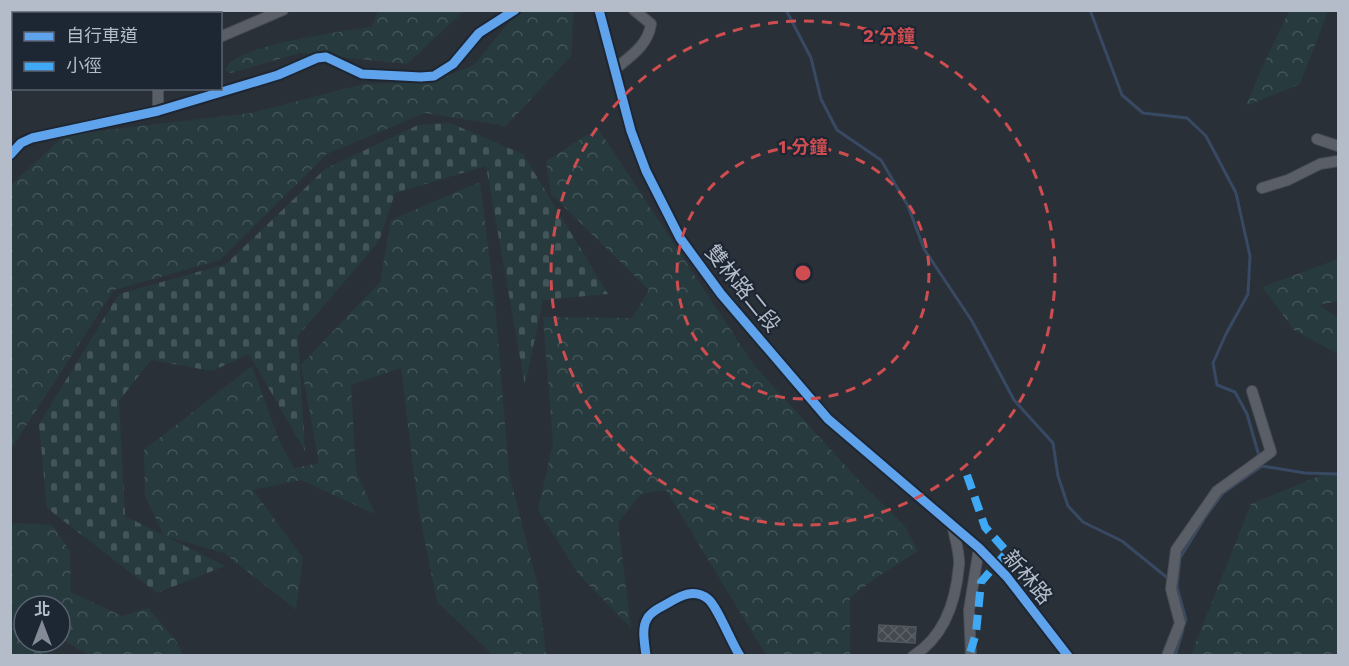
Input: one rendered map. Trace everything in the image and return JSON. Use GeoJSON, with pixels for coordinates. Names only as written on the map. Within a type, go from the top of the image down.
{"type":"FeatureCollection","features":[{"type":"Feature","properties":{"kind":"street"},"geometry":{"type":"LineString","coordinates":[[222,36],[282,10]]}},
{"type":"Feature","properties":{"kind":"street"},"geometry":{"type":"LineString","coordinates":[[10,154],[21,143],[32,138],[158,111],[278,75],[317,58],[326,57],[362,74],[434,76],[453,63],[479,33],[515,10]]}},
{"type":"Feature","properties":{"kind":"street","name":"雙林路二段"},"geometry":{"type":"LineString","coordinates":[[599,10],[631,131],[646,171],[680,238],[721,294],[828,419],[953,528]]}},
{"type":"Feature","properties":{"kind":"street"},"geometry":{"type":"LineString","coordinates":[[615,69],[641,48],[651,28],[651,24],[634,10]]}},
{"type":"Feature","properties":{"kind":"street"},"geometry":{"type":"LineString","coordinates":[[158,90],[158,111]]}},
{"type":"Feature","properties":{"kind":"street"},"geometry":{"type":"LineString","coordinates":[[1317,139],[1338,146]]}},
{"type":"Feature","properties":{"kind":"street"},"geometry":{"type":"LineString","coordinates":[[1262,188],[1288,180],[1320,164],[1338,161]]}},
{"type":"Feature","properties":{"kind":"street"},"geometry":{"type":"LineString","coordinates":[[1167,656],[1180,623],[1171,590],[1176,550],[1217,491],[1270,452],[1252,391]]}},
{"type":"Feature","properties":{"kind":"street"},"geometry":{"type":"LineString","coordinates":[[913,656],[927,647],[944,626],[953,599],[959,564],[953,528]]}},
{"type":"Feature","properties":{"kind":"street","name":"新林路"},"geometry":{"type":"LineString","coordinates":[[953,528],[978,548],[1007,577],[1068,656]]}},
{"type":"Feature","properties":{"kind":"street","name":"新林路"},"geometry":{"type":"LineString","coordinates":[[971,656],[969,609],[978,548]]}},
{"type":"Feature","properties":{"kind":"street"},"geometry":{"type":"LineString","coordinates":[[646,656],[644,626],[647,617],[683,595],[691,593],[701,594],[715,605],[740,656]]}},
{"type":"Feature","properties":{"kind":"green space"},"geometry":{"type":"Polygon","coordinates":[[[378,11],[464,11],[407,64],[300,53],[231,73],[225,70],[232,61],[267,46],[372,27],[378,11]]]}},
{"type":"Feature","properties":{"kind":"green space"},"geometry":{"type":"Polygon","coordinates":[[[518,11],[574,11],[571,56],[506,126],[425,113],[327,154],[220,260],[114,290],[11,449],[11,185],[65,135],[251,113],[363,84],[432,82],[474,65],[518,11]]]}},
{"type":"Feature","properties":{"kind":"green space"},"geometry":{"type":"Polygon","coordinates":[[[1289,11],[1328,11],[1300,84],[1246,106],[1260,72],[1289,11]]]}},
{"type":"Feature","properties":{"kind":"green space"},"geometry":{"type":"Polygon","coordinates":[[[450,123],[523,154],[608,294],[543,300],[525,385],[486,166],[395,193],[379,241],[298,336],[305,451],[249,354],[212,371],[151,360],[119,401],[125,516],[225,566],[157,593],[47,508],[39,424],[119,294],[226,264],[325,169],[418,125],[450,123]]]}},
{"type":"Feature","properties":{"kind":"green space"},"geometry":{"type":"Polygon","coordinates":[[[598,128],[753,364],[862,484],[904,525],[918,551],[877,577],[850,598],[850,655],[766,655],[666,490],[641,494],[618,523],[631,628],[579,575],[538,510],[553,443],[543,317],[632,318],[649,290],[551,194],[546,161],[598,128]]]}},
{"type":"Feature","properties":{"kind":"green space"},"geometry":{"type":"Polygon","coordinates":[[[480,182],[495,303],[509,473],[538,587],[546,655],[493,655],[437,602],[418,507],[401,368],[351,385],[356,471],[375,514],[301,480],[253,490],[303,558],[296,610],[224,553],[164,536],[145,496],[144,450],[252,366],[279,440],[294,468],[319,463],[301,365],[380,282],[391,220],[480,182]]]}},
{"type":"Feature","properties":{"kind":"green space"},"geometry":{"type":"Polygon","coordinates":[[[1338,259],[1338,301],[1319,305],[1338,318],[1338,354],[1294,330],[1262,287],[1338,259]]]}},
{"type":"Feature","properties":{"kind":"green space"},"geometry":{"type":"Polygon","coordinates":[[[1329,472],[1338,474],[1338,655],[1191,655],[1251,504],[1329,472]]]}},
{"type":"Feature","properties":{"kind":"green space"},"geometry":{"type":"Polygon","coordinates":[[[14,523],[52,525],[70,551],[71,592],[122,616],[148,608],[176,641],[183,655],[88,655],[72,645],[72,594],[12,594],[12,654],[48,654],[11,655],[10,528],[14,523]]]}},
{"type":"Feature","properties":{"kind":"building"},"geometry":{"type":"Polygon","coordinates":[[[879,625],[916,627],[915,643],[878,641],[879,625]]]}},
{"type":"Feature","properties":{"kind":"waterway"},"geometry":{"type":"LineString","coordinates":[[786,10],[811,58],[821,99],[837,130],[881,160],[908,206],[924,249],[972,321],[1014,400],[1053,443],[1058,476],[1068,506],[1083,522],[1122,541],[1170,580]]}},
{"type":"Feature","properties":{"kind":"waterway"},"geometry":{"type":"LineString","coordinates":[[1090,10],[1122,95],[1143,113],[1187,118],[1206,136],[1236,193],[1250,256],[1248,294],[1213,363],[1217,385],[1235,392],[1247,414],[1259,456]]}},
{"type":"Feature","properties":{"kind":"waterway"},"geometry":{"type":"LineString","coordinates":[[1177,587],[1180,558],[1223,493],[1262,466],[1305,473],[1338,474]]}},
{"type":"Feature","properties":{"kind":"waterway"},"geometry":{"type":"LineString","coordinates":[[1175,585],[1186,620],[1184,624]]}},
{"type":"Feature","properties":{"kind":"waterway"},"geometry":{"type":"LineString","coordinates":[[1175,656],[1183,630]]}},
{"type":"Feature","properties":{"kind":"marked path"},"geometry":{"type":"LineString","coordinates":[[967,475],[985,527],[1007,552],[981,582],[976,633],[970,653]]}},
{"type":"Feature","properties":{"kind":"cycle path"},"geometry":{"type":"LineString","coordinates":[[10,155],[21,143],[32,138],[158,111],[278,75],[317,58],[326,57],[362,74],[434,76],[453,64],[479,33],[515,10]]}},
{"type":"Feature","properties":{"kind":"cycle path"},"geometry":{"type":"LineString","coordinates":[[599,10],[631,131],[646,171],[680,238],[721,294],[828,419],[979,548],[1007,577],[1068,656]]}},
{"type":"Feature","properties":{"kind":"cycle path"},"geometry":{"type":"LineString","coordinates":[[646,656],[644,627],[650,615],[657,609],[690,594],[702,595],[712,603],[740,656]]}}]}
